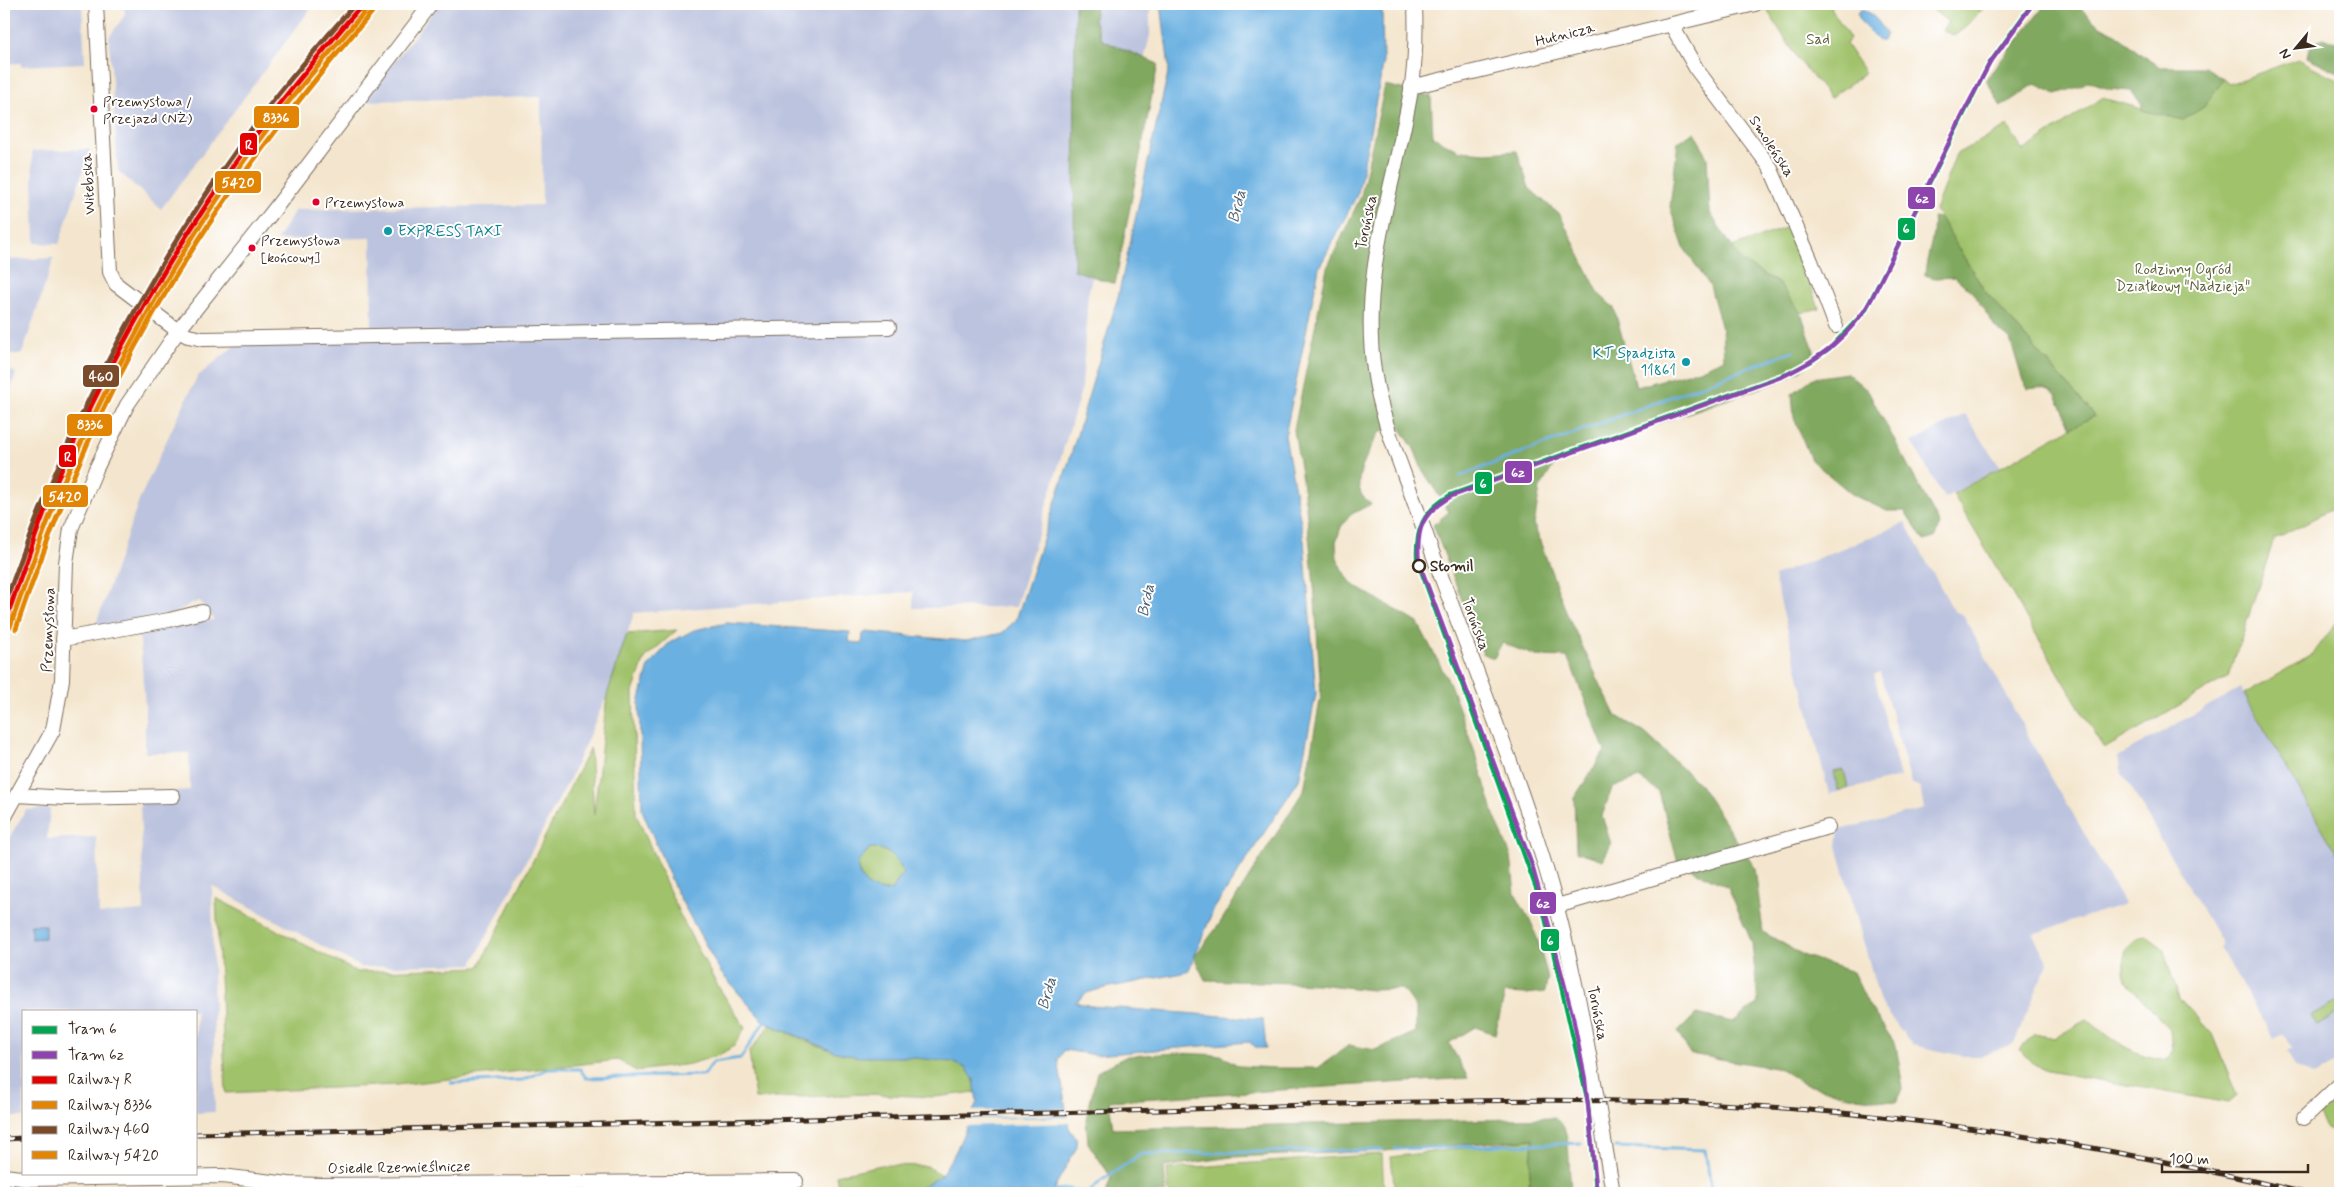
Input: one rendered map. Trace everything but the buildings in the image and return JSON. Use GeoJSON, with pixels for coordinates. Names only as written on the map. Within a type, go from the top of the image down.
{"type":"FeatureCollection","features":[{"type":"Feature","properties":{"kind":"street","name":"Witebska"},"geometry":{"type":"LineString","coordinates":[[96,4],[110,272],[116,284],[178,331],[188,336],[203,339],[889,327]]}},
{"type":"Feature","properties":{"kind":"street","name":"Przemysłowa"},"geometry":{"type":"LineString","coordinates":[[4,818],[53,730],[61,697],[66,563],[71,529],[127,405],[178,331],[274,210],[431,4]]}},
{"type":"Feature","properties":{"kind":"street","name":"Toruńska"},"geometry":{"type":"LineString","coordinates":[[1415,4],[1415,57],[1411,88],[1379,234],[1372,280],[1370,336],[1374,371],[1392,442],[1530,817],[1557,906],[1582,1015],[1613,1193]]}},
{"type":"Feature","properties":{"kind":"street","name":"Hutnicza"},"geometry":{"type":"LineString","coordinates":[[1411,88],[1755,4]]}},
{"type":"Feature","properties":{"kind":"street","name":"Smoleńska"},"geometry":{"type":"LineString","coordinates":[[1671,24],[1697,70],[1770,167],[1804,243],[1836,326]]}},
{"type":"Feature","properties":{"kind":"street"},"geometry":{"type":"LineString","coordinates":[[63,639],[169,620],[202,612]]}},
{"type":"Feature","properties":{"kind":"street"},"geometry":{"type":"LineString","coordinates":[[17,795],[66,798],[173,796]]}},
{"type":"Feature","properties":{"kind":"street"},"geometry":{"type":"LineString","coordinates":[[1557,906],[1828,827]]}},
{"type":"Feature","properties":{"kind":"street"},"geometry":{"type":"LineString","coordinates":[[2304,1118],[2340,1084]]}},
{"type":"Feature","properties":{"kind":"street","name":"Osiedle Rzemieślnicze"},"geometry":{"type":"LineString","coordinates":[[4,1176],[30,1179],[222,1176],[289,1184],[322,1185],[796,1181]]}},
{"type":"Feature","properties":{"kind":"shaded area"},"geometry":{"type":"Polygon","coordinates":[[[4,4],[82,4],[85,63],[21,66],[21,63],[4,64],[4,4]]]}},
{"type":"Feature","properties":{"kind":"shaded area"},"geometry":{"type":"Polygon","coordinates":[[[124,4],[314,4],[161,209],[118,171],[109,37],[125,15],[124,4]]]}},
{"type":"Feature","properties":{"kind":"shaded area"},"geometry":{"type":"Polygon","coordinates":[[[439,4],[1150,4],[1150,35],[1088,294],[1082,387],[1016,607],[913,608],[913,592],[634,613],[607,695],[571,776],[472,964],[361,967],[212,886],[215,1112],[198,1113],[198,1010],[22,1010],[22,1117],[4,1117],[4,846],[26,810],[50,808],[47,839],[96,837],[99,914],[144,911],[140,803],[175,802],[175,791],[190,790],[189,753],[145,753],[145,707],[140,639],[135,635],[195,622],[214,620],[200,601],[190,604],[175,613],[95,627],[140,498],[171,431],[197,377],[238,343],[341,341],[372,326],[371,238],[277,240],[295,210],[542,205],[541,97],[364,101],[439,4]]]}},
{"type":"Feature","properties":{"kind":"shaded area"},"geometry":{"type":"Polygon","coordinates":[[[90,149],[59,244],[35,243],[32,151],[90,149]]]}},
{"type":"Feature","properties":{"kind":"shaded area"},"geometry":{"type":"Polygon","coordinates":[[[54,258],[22,354],[4,354],[4,260],[54,258]]]}},
{"type":"Feature","properties":{"kind":"shaded area"},"geometry":{"type":"Polygon","coordinates":[[[4,368],[16,373],[4,410],[4,368]]]}},
{"type":"Feature","properties":{"kind":"shaded area"},"geometry":{"type":"Polygon","coordinates":[[[1965,414],[2000,467],[1944,498],[1912,442],[1965,414]]]}},
{"type":"Feature","properties":{"kind":"shaded area"},"geometry":{"type":"Polygon","coordinates":[[[1905,523],[1954,611],[1963,615],[2058,791],[2124,904],[2033,934],[2048,963],[2014,1043],[1982,1056],[1963,1056],[1912,1045],[1880,1002],[1837,846],[1839,830],[1924,809],[1920,787],[1911,783],[1880,672],[1874,675],[1900,777],[1829,794],[1774,576],[1905,523]]]}},
{"type":"Feature","properties":{"kind":"shaded area"},"geometry":{"type":"Polygon","coordinates":[[[2240,688],[2340,859],[2340,1060],[2314,1076],[2296,1068],[2287,1052],[2292,1049],[2283,1034],[2274,1039],[2219,947],[2222,944],[2120,769],[2118,757],[2240,688]]]}},
{"type":"Feature","properties":{"kind":"green space"},"geometry":{"type":"Polygon","coordinates":[[[1075,4],[1096,4],[1094,20],[1102,40],[1158,64],[1115,284],[1074,270],[1075,4]]]}},
{"type":"Feature","properties":{"kind":"green space","name":"Sad"},"geometry":{"type":"Polygon","coordinates":[[[1791,4],[1829,4],[1850,39],[1846,44],[1865,73],[1830,98],[1798,59],[1767,10],[1791,4]]]}},
{"type":"Feature","properties":{"kind":"green space"},"geometry":{"type":"Polygon","coordinates":[[[1926,4],[1987,4],[1968,25],[1954,36],[1942,30],[1948,22],[1926,4]]]}},
{"type":"Feature","properties":{"kind":"green space"},"geometry":{"type":"Polygon","coordinates":[[[2046,4],[2078,4],[2096,23],[2117,35],[2147,59],[2161,67],[2206,67],[2223,79],[2204,107],[2183,120],[2141,110],[2142,104],[2131,91],[2109,89],[2088,81],[2079,87],[2056,94],[2035,84],[2001,107],[1986,79],[2046,4]]]}},
{"type":"Feature","properties":{"kind":"green space"},"geometry":{"type":"Polygon","coordinates":[[[2323,38],[2340,43],[2340,73],[2307,57],[2310,48],[2323,38]]]}},
{"type":"Feature","properties":{"kind":"green space","name":"Rodzinny Ogród Działkowy \"Nadzieja\""},"geometry":{"type":"Polygon","coordinates":[[[2298,59],[2340,81],[2340,505],[2274,539],[2229,676],[2104,749],[1953,494],[2094,415],[1984,290],[1935,210],[1956,154],[2008,126],[2023,151],[2102,98],[2183,120],[2214,92],[2223,79],[2229,84],[2298,59]]]}},
{"type":"Feature","properties":{"kind":"green space"},"geometry":{"type":"Polygon","coordinates":[[[1385,85],[1431,96],[1433,137],[1460,151],[1486,153],[1517,151],[1529,188],[1560,215],[1599,294],[1614,308],[1636,387],[1699,370],[1724,359],[1722,329],[1710,286],[1684,248],[1670,207],[1678,142],[1695,132],[1707,158],[1710,213],[1742,262],[1778,283],[1801,313],[1816,357],[1803,369],[1775,383],[1604,442],[1555,463],[1540,488],[1534,525],[1567,614],[1615,715],[1645,733],[1700,785],[1755,868],[1763,932],[1805,956],[1853,972],[1868,1004],[1896,1045],[1903,1089],[1896,1102],[1849,1096],[1804,1084],[1781,1069],[1690,1054],[1678,1032],[1696,1014],[1733,1022],[1758,1003],[1752,943],[1728,887],[1678,863],[1659,792],[1639,778],[1612,788],[1602,816],[1611,844],[1603,860],[1576,851],[1574,798],[1605,751],[1573,670],[1567,657],[1536,656],[1502,643],[1494,658],[1483,654],[1433,525],[1449,512],[1422,469],[1414,449],[1399,426],[1379,433],[1367,456],[1360,475],[1359,484],[1360,492],[1371,504],[1350,515],[1341,527],[1336,542],[1337,558],[1342,570],[1353,585],[1418,623],[1450,684],[1478,761],[1494,815],[1511,856],[1515,894],[1534,928],[1548,977],[1545,992],[1526,994],[1505,993],[1495,1034],[1475,1027],[1449,1043],[1468,1078],[1109,1101],[1113,1129],[1554,1118],[1562,1125],[1566,1132],[1572,1193],[1528,1193],[1533,1139],[1384,1151],[1231,1157],[1164,1167],[1166,1193],[1106,1193],[1111,1177],[1088,1143],[1086,1120],[1097,1072],[1127,1056],[1179,1053],[1221,1055],[1239,1066],[1318,1068],[1349,1045],[1375,1050],[1416,1032],[1416,1008],[1402,989],[1371,990],[1318,984],[1205,980],[1194,957],[1218,926],[1304,790],[1321,695],[1314,585],[1306,506],[1294,430],[1327,268],[1361,196],[1385,85]]]}},
{"type":"Feature","properties":{"kind":"green space"},"geometry":{"type":"Polygon","coordinates":[[[1933,217],[1940,218],[1984,290],[2095,416],[2071,428],[2056,395],[2050,390],[2043,388],[2028,389],[2023,381],[2010,339],[1996,328],[1972,292],[1955,277],[1935,278],[1925,275],[1933,232],[1933,217]]]}},
{"type":"Feature","properties":{"kind":"green space"},"geometry":{"type":"Polygon","coordinates":[[[1788,227],[1819,308],[1801,313],[1778,283],[1742,262],[1732,247],[1788,227]]]}},
{"type":"Feature","properties":{"kind":"green space"},"geometry":{"type":"Polygon","coordinates":[[[1847,373],[1868,391],[1940,525],[1934,538],[1924,541],[1905,511],[1887,511],[1853,495],[1811,460],[1794,418],[1792,394],[1813,378],[1847,373]]]}},
{"type":"Feature","properties":{"kind":"green space"},"geometry":{"type":"Polygon","coordinates":[[[2340,618],[2340,859],[2244,694],[2313,654],[2340,618]]]}},
{"type":"Feature","properties":{"kind":"green space"},"geometry":{"type":"Polygon","coordinates":[[[677,630],[645,658],[633,692],[636,814],[680,915],[716,983],[745,1028],[734,1046],[719,1055],[690,1064],[636,1071],[618,1060],[396,1085],[226,1093],[216,898],[357,972],[479,967],[590,748],[594,815],[607,695],[627,634],[677,630]]]}},
{"type":"Feature","properties":{"kind":"green space"},"geometry":{"type":"Polygon","coordinates":[[[1844,770],[1848,788],[1838,790],[1834,772],[1844,770]]]}},
{"type":"Feature","properties":{"kind":"green space"},"geometry":{"type":"Polygon","coordinates":[[[870,848],[876,848],[891,855],[901,868],[903,873],[892,890],[879,890],[863,881],[858,869],[858,862],[870,848]]]}},
{"type":"Feature","properties":{"kind":"green space"},"geometry":{"type":"Polygon","coordinates":[[[2145,935],[2163,948],[2179,998],[2212,1034],[2237,1096],[2229,1103],[2047,1071],[2034,1065],[2020,1050],[2034,1034],[2055,1038],[2087,1019],[2124,1046],[2144,1055],[2168,1060],[2172,1050],[2170,1030],[2126,981],[2124,973],[2124,959],[2128,947],[2132,942],[2145,935]]]}},
{"type":"Feature","properties":{"kind":"green space"},"geometry":{"type":"Polygon","coordinates":[[[2339,1000],[2340,1012],[2317,1026],[2311,1016],[2339,1000]]]}},
{"type":"Feature","properties":{"kind":"green space"},"geometry":{"type":"Polygon","coordinates":[[[770,1025],[812,1043],[851,1055],[924,1058],[955,1063],[966,1068],[972,1075],[976,1092],[935,1097],[867,1094],[755,1099],[749,1052],[770,1025]]]}},
{"type":"Feature","properties":{"kind":"green space"},"geometry":{"type":"Polygon","coordinates":[[[2335,1094],[2340,1095],[2340,1134],[2326,1128],[2317,1114],[2335,1094]]]}},
{"type":"Feature","properties":{"kind":"green space"},"geometry":{"type":"Polygon","coordinates":[[[1534,1139],[1528,1193],[1395,1193],[1391,1157],[1534,1139]]]}},
{"type":"Feature","properties":{"kind":"green space"},"geometry":{"type":"Polygon","coordinates":[[[1382,1154],[1384,1193],[1169,1193],[1167,1169],[1382,1154]]]}},
{"type":"Feature","properties":{"kind":"green space"},"geometry":{"type":"Polygon","coordinates":[[[881,1165],[927,1166],[941,1175],[912,1193],[839,1193],[836,1175],[881,1165]]]}},
{"type":"Feature","properties":{"kind":"water","name":"Brda"},"geometry":{"type":"Polygon","coordinates":[[[1161,4],[1382,4],[1383,65],[1358,193],[1319,268],[1285,436],[1304,540],[1316,694],[1299,780],[1214,909],[1188,972],[1100,989],[1087,993],[1075,1002],[1091,1006],[1263,1019],[1266,1048],[1257,1048],[1249,1042],[1096,1055],[1064,1050],[1058,1060],[1069,1128],[1076,1138],[1077,1147],[1053,1190],[1057,1193],[912,1193],[941,1175],[956,1151],[977,1102],[974,1080],[966,1068],[952,1062],[906,1057],[859,1057],[836,1052],[764,1022],[721,973],[676,891],[642,810],[639,703],[649,666],[669,643],[694,630],[727,623],[850,632],[849,642],[862,643],[863,634],[866,632],[966,641],[1002,633],[1016,620],[1070,458],[1118,297],[1169,68],[1161,4]],[[870,848],[858,862],[860,875],[863,881],[873,888],[886,891],[892,890],[903,873],[891,855],[876,848],[870,848]]]}},
{"type":"Feature","properties":{"kind":"water"},"geometry":{"type":"Polygon","coordinates":[[[1862,9],[1873,16],[1882,26],[1886,34],[1883,41],[1879,41],[1862,24],[1857,13],[1862,9]]]}},
{"type":"Feature","properties":{"kind":"water"},"geometry":{"type":"Polygon","coordinates":[[[31,925],[45,925],[45,938],[31,939],[31,925]]]}},
{"type":"Feature","properties":{"kind":"pier"},"geometry":{"type":"Polygon","coordinates":[[[1068,1109],[1070,1115],[967,1118],[970,1111],[1068,1109]]]}},
{"type":"Feature","properties":{"kind":"pier"},"geometry":{"type":"Polygon","coordinates":[[[1070,1117],[1071,1123],[964,1126],[967,1119],[1070,1117]]]}},
{"type":"Feature","properties":{"kind":"waterway"},"geometry":{"type":"LineString","coordinates":[[1460,476],[1793,351]]}},
{"type":"Feature","properties":{"kind":"waterway"},"geometry":{"type":"LineString","coordinates":[[451,1083],[523,1080],[548,1069],[580,1069],[586,1078],[701,1075],[705,1074],[713,1062],[741,1058],[764,1022]]}},
{"type":"Feature","properties":{"kind":"waterway"},"geometry":{"type":"LineString","coordinates":[[1394,1149],[1581,1143]]}},
{"type":"Feature","properties":{"kind":"waterway"},"geometry":{"type":"LineString","coordinates":[[1615,1147],[1705,1150],[1712,1193]]}},
{"type":"Feature","properties":{"kind":"waterway"},"geometry":{"type":"LineString","coordinates":[[1053,1190],[1068,1189],[1088,1193],[1101,1181],[1141,1154],[1382,1150]]}},
{"type":"Feature","properties":{"kind":"railway"},"geometry":{"type":"LineString","coordinates":[[198,1134],[1515,1100],[1685,1103],[1838,1112],[1973,1128],[2107,1150],[2305,1193]]}},
{"type":"Feature","properties":{"kind":"railway"},"geometry":{"type":"LineString","coordinates":[[4,1139],[22,1138]]}},
{"type":"Feature","properties":{"kind":"tram line","name":"6"},"geometry":{"type":"LineString","coordinates":[[1596,1193],[1588,1103],[1542,905],[1417,560],[1419,530],[1427,514],[1450,495],[1787,374],[1810,362],[1830,348],[1865,311],[1989,64],[2032,4]]}},
{"type":"Feature","properties":{"kind":"tram line","name":"6z"},"geometry":{"type":"LineString","coordinates":[[1597,1192],[1585,1078],[1573,1017],[1549,925],[1532,865],[1419,562],[1420,531],[1428,515],[1442,502],[1452,496],[1784,376],[1810,362],[1833,345],[1854,325],[1871,300],[1990,63],[2030,8]]}},
{"type":"Feature","properties":{"kind":"rail line","name":"460"},"geometry":{"type":"LineString","coordinates":[[4,607],[51,483],[77,424],[137,308],[205,196],[243,141],[283,88],[355,4]]}},
{"type":"Feature","properties":{"kind":"rail line","name":"R"},"geometry":{"type":"LineString","coordinates":[[4,625],[42,518],[68,455],[107,374],[150,296],[197,219],[248,145],[304,73],[363,4]]}},
{"type":"Feature","properties":{"kind":"rail line","name":"8336"},"geometry":{"type":"LineString","coordinates":[[10,627],[32,563],[74,458],[113,377],[156,298],[202,222],[253,148],[295,94],[368,8]]}},
{"type":"Feature","properties":{"kind":"rail line","name":"5420"},"geometry":{"type":"LineString","coordinates":[[16,629],[50,534],[75,472],[102,411],[143,331],[202,235],[266,143],[372,12]]}},
{"type":"Feature","properties":{"kind":"place","name":"Przemysłowa / Przejazd (NŻ)"},"geometry":{"type":"Point","coordinates":[94,109]}},
{"type":"Feature","properties":{"kind":"place","name":"Przemysłowa"},"geometry":{"type":"Point","coordinates":[316,202]}},
{"type":"Feature","properties":{"kind":"place","name":"EXPRESS TAXI"},"geometry":{"type":"Point","coordinates":[388,231]}},
{"type":"Feature","properties":{"kind":"place","name":"Przemysłowa [końcowy]"},"geometry":{"type":"Point","coordinates":[252,248]}},
{"type":"Feature","properties":{"kind":"place","name":"KT Spadzista 11861"},"geometry":{"type":"Point","coordinates":[1686,362]}},
{"type":"Feature","properties":{"kind":"place","name":"Stomil"},"geometry":{"type":"Point","coordinates":[1419,566]}}]}
